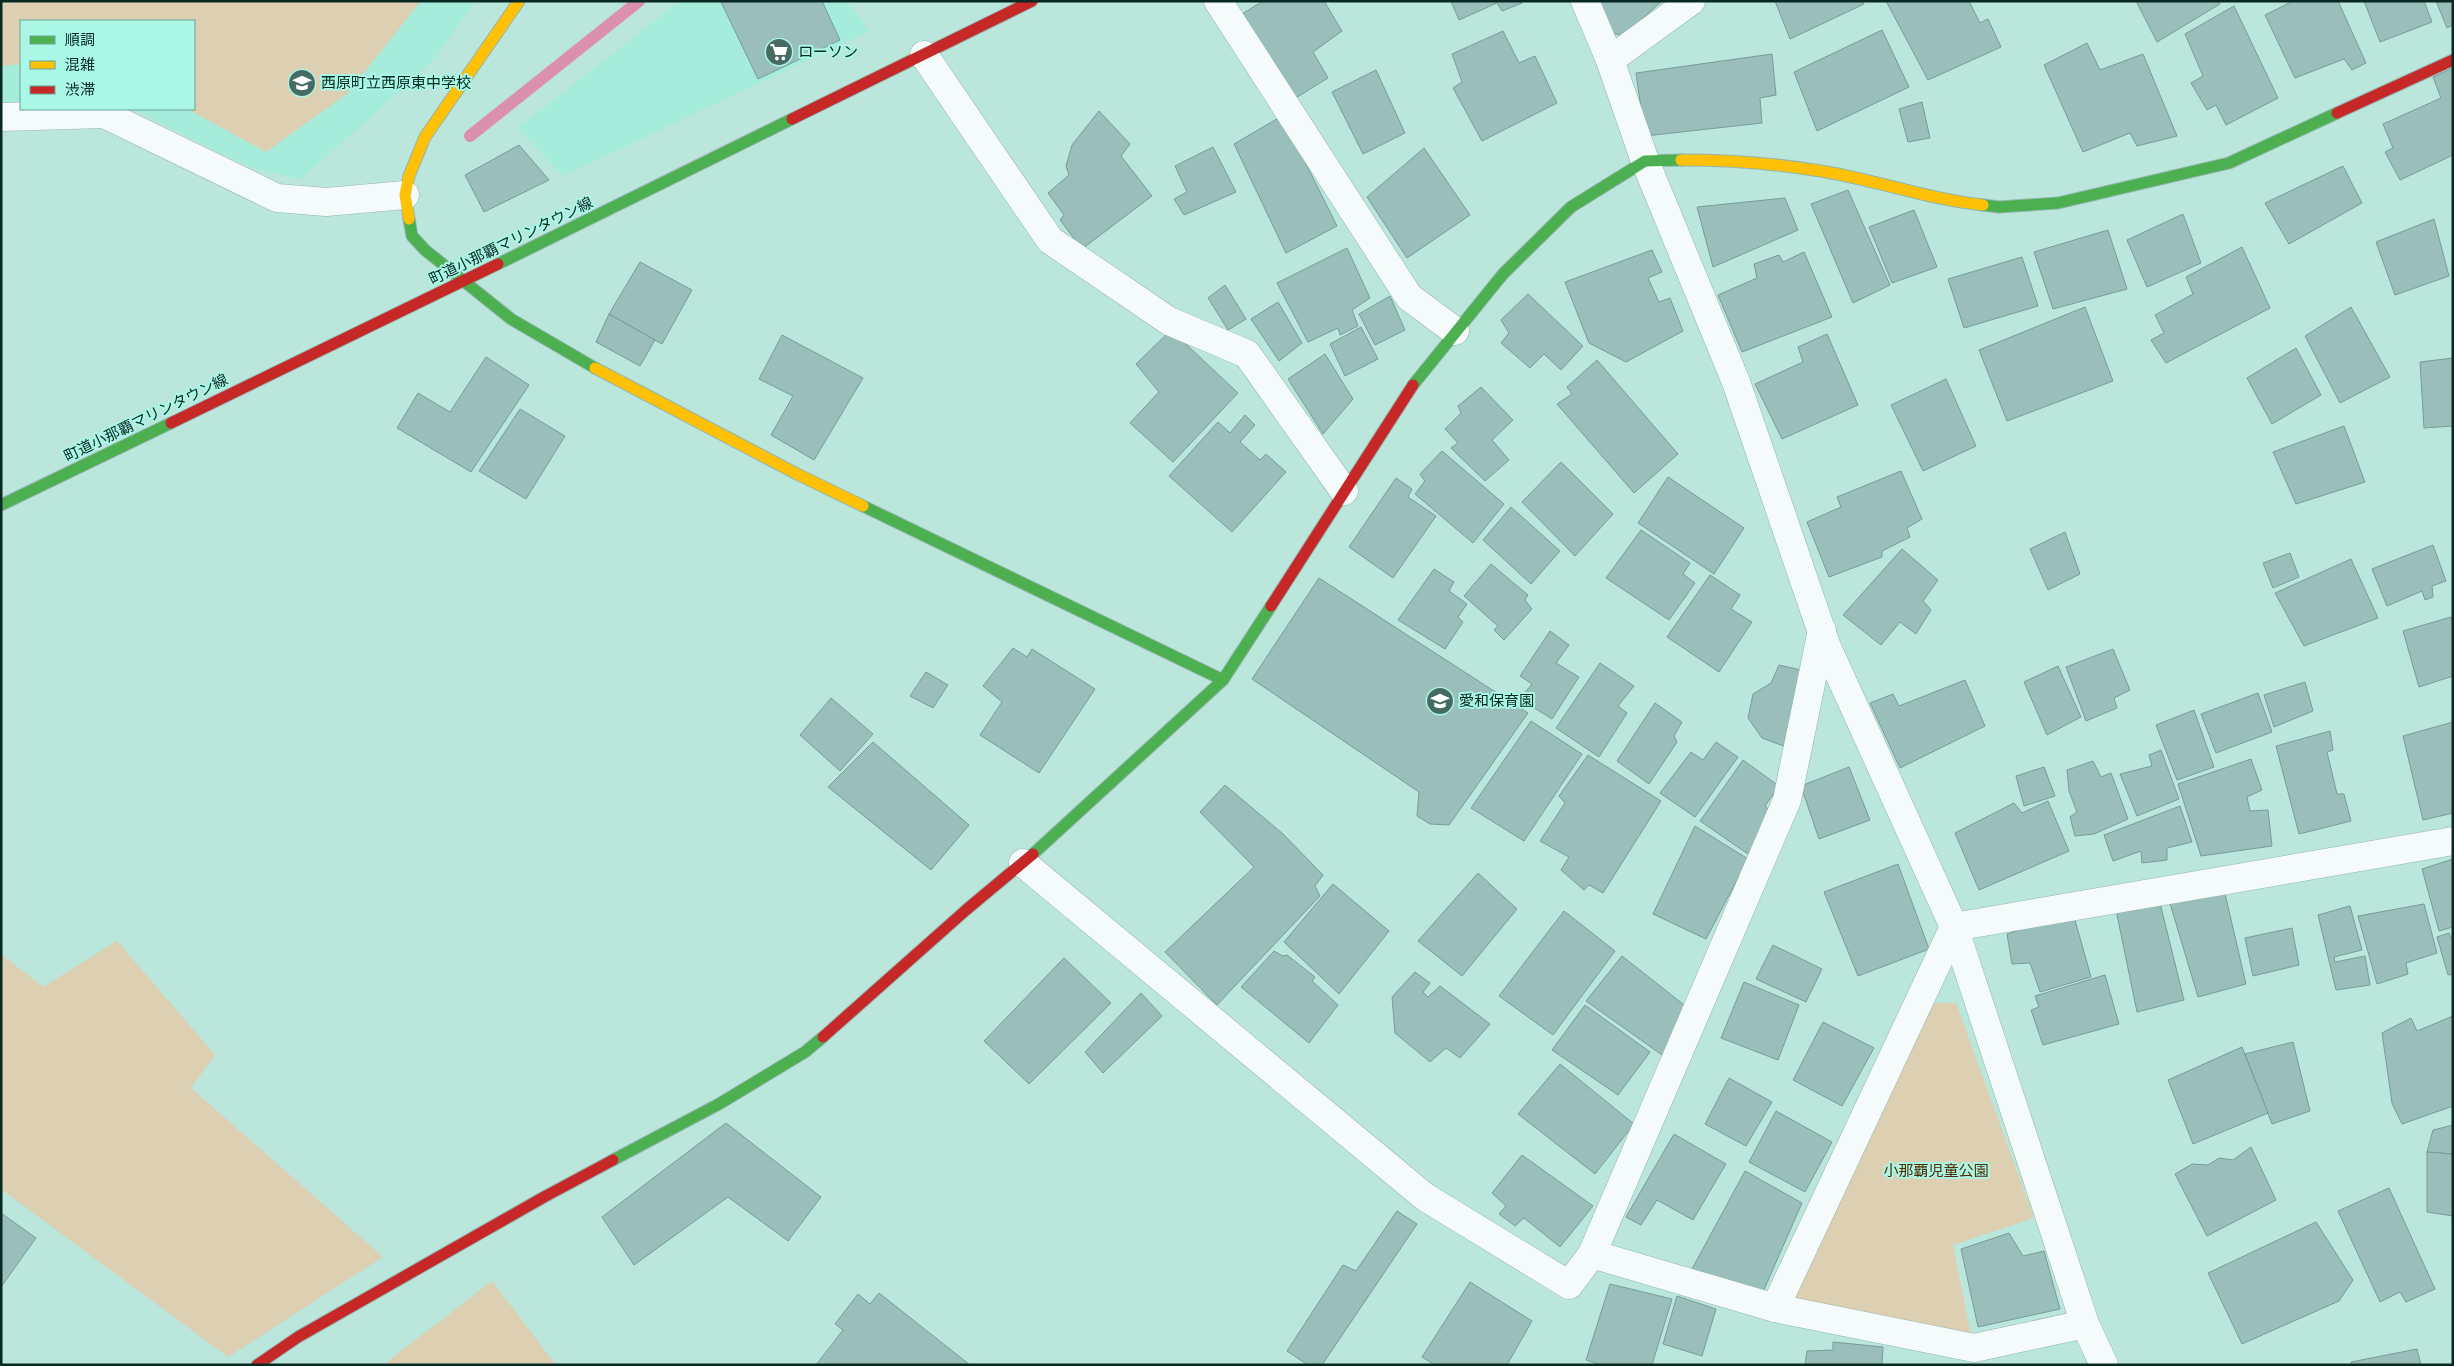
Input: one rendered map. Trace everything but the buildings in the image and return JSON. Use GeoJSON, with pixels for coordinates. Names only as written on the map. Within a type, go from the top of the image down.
{"type":"FeatureCollection","features":[{"type":"Feature","properties":{"kind":"street"},"geometry":{"type":"LineString","coordinates":[[519,1],[425,137],[409,176],[405,195],[412,236],[462,282],[512,319],[615,380],[797,474],[1222,680]]}},
{"type":"Feature","properties":{"kind":"street","name":"町道小那覇マリンタウン線"},"geometry":{"type":"LineString","coordinates":[[1,505],[462,282],[1032,1]]}},
{"type":"Feature","properties":{"kind":"street"},"geometry":{"type":"LineString","coordinates":[[1218,1],[1408,297],[1455,331]]}},
{"type":"Feature","properties":{"kind":"street"},"geometry":{"type":"LineString","coordinates":[[1585,1],[1610,60],[1645,161],[1736,382],[1827,647],[1954,926],[2085,1324],[2104,1365]]}},
{"type":"Feature","properties":{"kind":"street"},"geometry":{"type":"LineString","coordinates":[[1610,60],[1691,1]]}},
{"type":"Feature","properties":{"kind":"street"},"geometry":{"type":"LineString","coordinates":[[924,55],[1050,240],[1169,321],[1247,354],[1344,491]]}},
{"type":"Feature","properties":{"kind":"street"},"geometry":{"type":"LineString","coordinates":[[257,1365],[332,1318],[544,1197],[719,1104],[805,1052],[1023,862],[1222,680],[1416,380],[1455,331],[1503,274],[1571,207],[1645,161],[1716,160],[1815,170],[1955,202],[1999,207],[2058,203],[2229,164],[2453,60]]}},
{"type":"Feature","properties":{"kind":"street"},"geometry":{"type":"LineString","coordinates":[[1,117],[104,114],[278,198],[326,202],[405,195]]}},
{"type":"Feature","properties":{"kind":"street"},"geometry":{"type":"LineString","coordinates":[[1023,862],[1425,1197],[1568,1285],[1592,1254],[1787,800],[1822,630]]}},
{"type":"Feature","properties":{"kind":"street"},"geometry":{"type":"LineString","coordinates":[[1954,926],[2453,841]]}},
{"type":"Feature","properties":{"kind":"street"},"geometry":{"type":"LineString","coordinates":[[1774,1308],[1954,926]]}},
{"type":"Feature","properties":{"kind":"street"},"geometry":{"type":"LineString","coordinates":[[1592,1254],[1774,1308],[1974,1348],[2085,1324]]}},
{"type":"Feature","properties":{"kind":"shaded area","name":"西原町立西原東中学校"},"geometry":{"type":"Polygon","coordinates":[[[1,1],[476,1],[431,63],[301,179],[252,168],[135,110],[195,110],[195,20],[20,20],[20,102],[1,103],[1,1]]]}},
{"type":"Feature","properties":{"kind":"shaded area"},"geometry":{"type":"Polygon","coordinates":[[[680,1],[847,1],[869,31],[563,176],[518,128],[680,1]]]}},
{"type":"Feature","properties":{"kind":"green space","name":"西原町立西原東中学校"},"geometry":{"type":"Polygon","coordinates":[[[1,1],[421,1],[348,93],[266,152],[189,110],[195,110],[195,20],[20,20],[20,64],[1,66],[1,1]]]}},
{"type":"Feature","properties":{"kind":"green space"},"geometry":{"type":"Polygon","coordinates":[[[117,941],[215,1055],[191,1088],[383,1257],[228,1357],[1,1189],[1,954],[43,987],[117,941]]]}},
{"type":"Feature","properties":{"kind":"green space","name":"小那覇児童公園"},"geometry":{"type":"Polygon","coordinates":[[[1932,1003],[1956,1003],[2034,1218],[1953,1245],[1971,1335],[1789,1300],[1932,1003]]]}},
{"type":"Feature","properties":{"kind":"green space"},"geometry":{"type":"Polygon","coordinates":[[[492,1281],[556,1365],[383,1365],[492,1281]]]}},
{"type":"Feature","properties":{"kind":"waterway"},"geometry":{"type":"LineString","coordinates":[[470,136],[639,1]]}},
{"type":"Feature","properties":{"kind":"traffic: fast"},"geometry":{"type":"LineString","coordinates":[[1983,205],[1999,207],[2058,203],[2229,163],[2337,113]]}},
{"type":"Feature","properties":{"kind":"traffic: fast"},"geometry":{"type":"LineString","coordinates":[[498,264],[792,119]]}},
{"type":"Feature","properties":{"kind":"traffic: fast"},"geometry":{"type":"LineString","coordinates":[[1413,385],[1503,274],[1571,207],[1645,161],[1681,160]]}},
{"type":"Feature","properties":{"kind":"traffic: fast"},"geometry":{"type":"LineString","coordinates":[[409,219],[412,236],[425,250],[511,319],[595,368]]}},
{"type":"Feature","properties":{"kind":"traffic: fast"},"geometry":{"type":"LineString","coordinates":[[1,505],[171,423]]}},
{"type":"Feature","properties":{"kind":"traffic: fast"},"geometry":{"type":"LineString","coordinates":[[863,506],[1223,680]]}},
{"type":"Feature","properties":{"kind":"traffic: fast"},"geometry":{"type":"LineString","coordinates":[[1033,854],[1223,680],[1271,606]]}},
{"type":"Feature","properties":{"kind":"traffic: fast"},"geometry":{"type":"LineString","coordinates":[[613,1160],[719,1104],[805,1052],[823,1037]]}},
{"type":"Feature","properties":{"kind":"traffic: slow"},"geometry":{"type":"LineString","coordinates":[[409,219],[405,195],[409,176],[425,137],[519,1]]}},
{"type":"Feature","properties":{"kind":"traffic: slow"},"geometry":{"type":"LineString","coordinates":[[1681,160],[1781,165],[1856,178],[1940,198],[1983,205]]}},
{"type":"Feature","properties":{"kind":"traffic: slow"},"geometry":{"type":"LineString","coordinates":[[595,368],[797,474],[863,506]]}},
{"type":"Feature","properties":{"kind":"traffic: jam"},"geometry":{"type":"LineString","coordinates":[[792,119],[1032,1]]}},
{"type":"Feature","properties":{"kind":"traffic: jam"},"geometry":{"type":"LineString","coordinates":[[2337,113],[2453,60]]}},
{"type":"Feature","properties":{"kind":"traffic: jam"},"geometry":{"type":"LineString","coordinates":[[171,423],[498,264]]}},
{"type":"Feature","properties":{"kind":"traffic: jam"},"geometry":{"type":"LineString","coordinates":[[1271,606],[1413,385]]}},
{"type":"Feature","properties":{"kind":"traffic: jam"},"geometry":{"type":"LineString","coordinates":[[823,1037],[966,910],[1033,854]]}},
{"type":"Feature","properties":{"kind":"traffic: jam"},"geometry":{"type":"LineString","coordinates":[[257,1365],[298,1337],[544,1197],[613,1160]]}},
{"type":"Feature","properties":{"kind":"place","name":"ローソン"},"geometry":{"type":"Point","coordinates":[779,52]}},
{"type":"Feature","properties":{"kind":"place","name":"西原町立西原東中学校"},"geometry":{"type":"Point","coordinates":[302,83]}},
{"type":"Feature","properties":{"kind":"place","name":"愛和保育園"},"geometry":{"type":"Point","coordinates":[1440,701]}}]}
